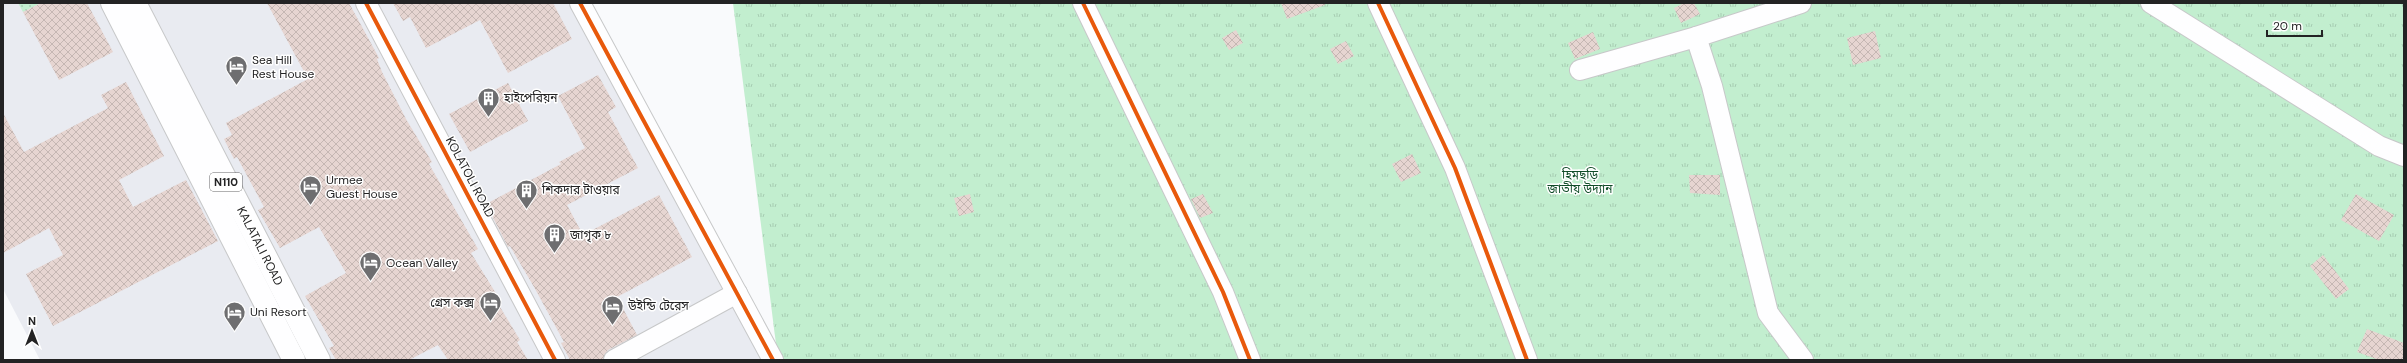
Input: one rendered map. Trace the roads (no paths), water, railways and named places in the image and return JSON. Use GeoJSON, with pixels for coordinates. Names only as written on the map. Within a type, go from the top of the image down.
{"type":"FeatureCollection","features":[{"type":"Feature","properties":{"kind":"highway","name":"KALATALI ROAD"},"geometry":{"type":"LineString","coordinates":[[112,3],[294,360]]}},
{"type":"Feature","properties":{"kind":"highway","name":"KALATALI ROAD"},"geometry":{"type":"LineString","coordinates":[[139,4],[319,360]]}},
{"type":"Feature","properties":{"kind":"street","name":"KOLATOLI ROAD"},"geometry":{"type":"LineString","coordinates":[[366,3],[555,360]]}},
{"type":"Feature","properties":{"kind":"street"},"geometry":{"type":"LineString","coordinates":[[580,3],[773,360]]}},
{"type":"Feature","properties":{"kind":"street"},"geometry":{"type":"LineString","coordinates":[[1083,3],[1223,292],[1250,360]]}},
{"type":"Feature","properties":{"kind":"street"},"geometry":{"type":"LineString","coordinates":[[1378,3],[1455,168],[1527,360]]}},
{"type":"Feature","properties":{"kind":"street"},"geometry":{"type":"LineString","coordinates":[[1580,70],[1696,37],[1801,3]]}},
{"type":"Feature","properties":{"kind":"street"},"geometry":{"type":"LineString","coordinates":[[2151,3],[2379,146],[2404,156]]}},
{"type":"Feature","properties":{"kind":"street"},"geometry":{"type":"LineString","coordinates":[[1696,37],[1712,86],[1768,313],[1803,360]]}},
{"type":"Feature","properties":{"kind":"street"},"geometry":{"type":"LineString","coordinates":[[614,360],[738,293]]}},
{"type":"Feature","properties":{"kind":"place","name":"Sea Hill Rest House"},"geometry":{"type":"Point","coordinates":[237,86]}},
{"type":"Feature","properties":{"kind":"place","name":"হাইপেরিয়ন"},"geometry":{"type":"Point","coordinates":[489,118]}},
{"type":"Feature","properties":{"kind":"place","name":"Urmee Guest House"},"geometry":{"type":"Point","coordinates":[310,206]}},
{"type":"Feature","properties":{"kind":"place","name":"শিকদার টাওয়ার"},"geometry":{"type":"Point","coordinates":[526,210]}},
{"type":"Feature","properties":{"kind":"place","name":"জাগৃক ৮"},"geometry":{"type":"Point","coordinates":[555,254]}},
{"type":"Feature","properties":{"kind":"place","name":"Ocean Valley"},"geometry":{"type":"Point","coordinates":[370,282]}},
{"type":"Feature","properties":{"kind":"place","name":"গ্রেস কক্স"},"geometry":{"type":"Point","coordinates":[490,322]}},
{"type":"Feature","properties":{"kind":"place","name":"উইন্ডি টেরেস"},"geometry":{"type":"Point","coordinates":[613,326]}},
{"type":"Feature","properties":{"kind":"place","name":"Uni Resort"},"geometry":{"type":"Point","coordinates":[234,332]}},
{"type":"Feature","properties":{"kind":"park label","name":"হিমছড়ি জাতীয় উদ্যান"},"geometry":{"type":"Point","coordinates":[1580,182]}}]}
